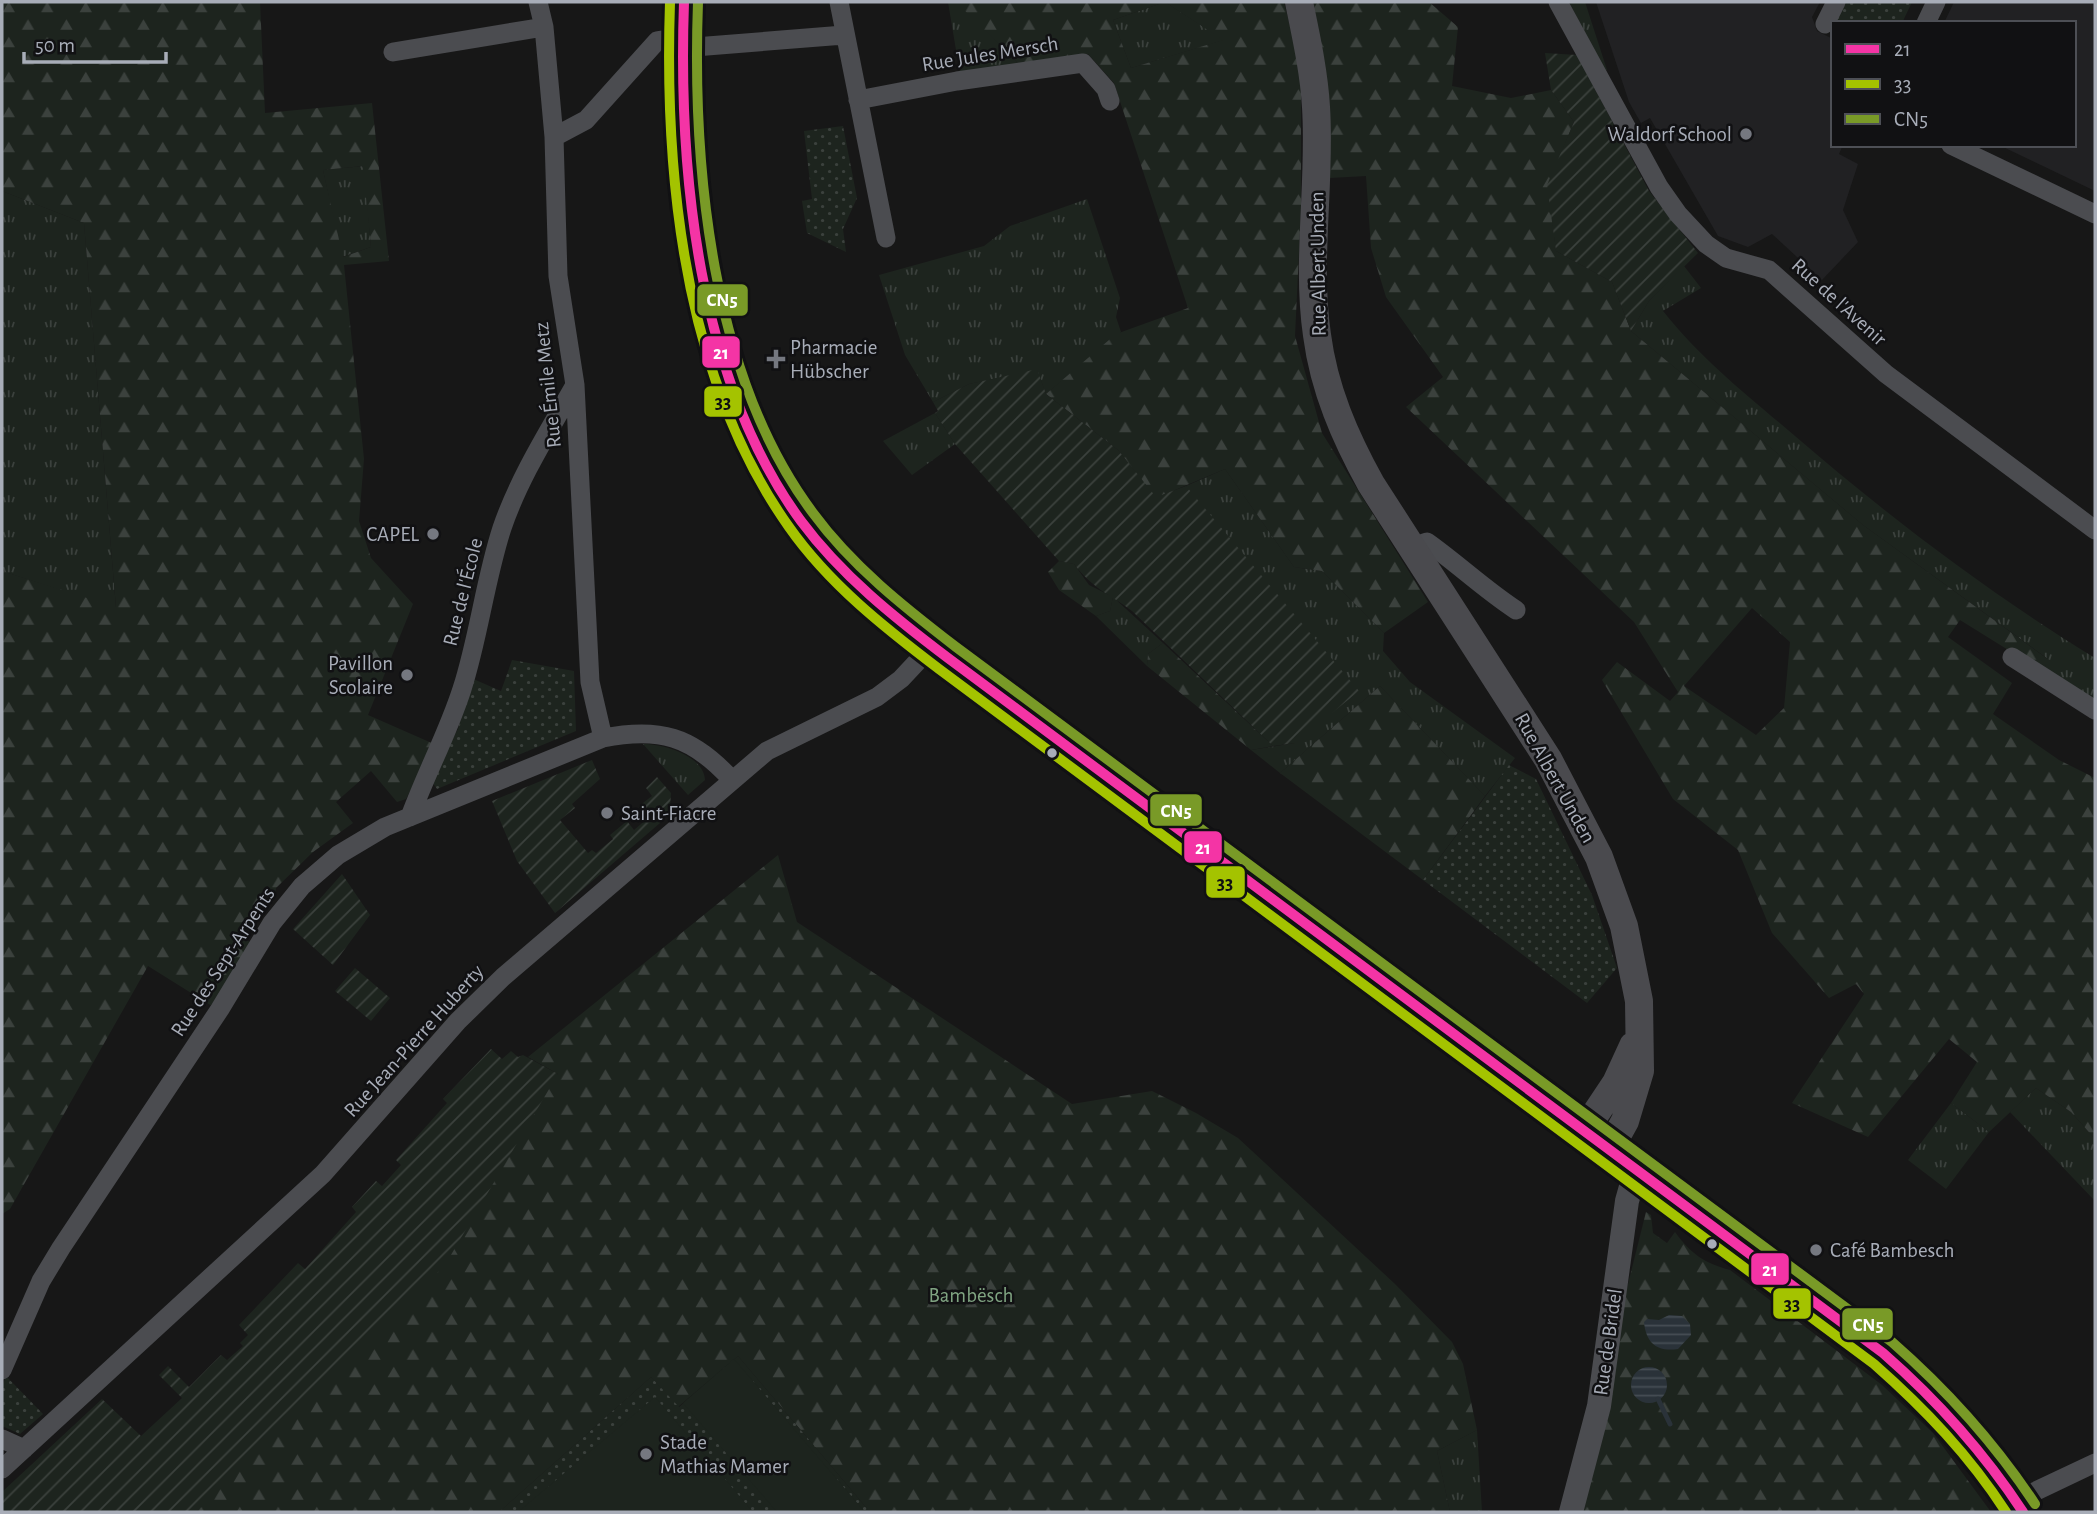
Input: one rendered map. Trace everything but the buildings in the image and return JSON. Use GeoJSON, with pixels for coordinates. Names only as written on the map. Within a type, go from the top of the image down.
{"type":"FeatureCollection","features":[{"type":"Feature","properties":{"kind":"main road"},"geometry":{"type":"LineString","coordinates":[[684,2],[682,42],[691,187],[711,310],[736,397],[773,478],[823,550],[855,585],[930,648],[1062,741],[1609,1150],[1845,1320],[1898,1364],[1971,1438],[2020,1506]]}},
{"type":"Feature","properties":{"kind":"main road","name":"Rue Albert Unden"},"geometry":{"type":"LineString","coordinates":[[1299,2],[1316,106],[1314,288],[1317,335],[1327,386],[1347,439],[1412,547],[1548,759],[1599,857],[1624,926],[1633,961],[1639,1033],[1640,1071],[1634,1097],[1609,1150]]}},
{"type":"Feature","properties":{"kind":"main road","name":"Rue Albert Unden"},"geometry":{"type":"LineString","coordinates":[[1584,1131],[1616,1083],[1639,1033]]}},
{"type":"Feature","properties":{"kind":"street","name":"Rue Émile Metz"},"geometry":{"type":"LineString","coordinates":[[538,2],[544,27],[554,137],[558,276],[575,385],[590,682],[603,738]]}},
{"type":"Feature","properties":{"kind":"street"},"geometry":{"type":"LineString","coordinates":[[839,2],[886,238]]}},
{"type":"Feature","properties":{"kind":"street","name":"Rue de l'Avenir"},"geometry":{"type":"LineString","coordinates":[[1558,2],[1659,187],[1678,214],[1706,244],[1726,258],[1769,270],[1886,374],[2095,530]]}},
{"type":"Feature","properties":{"kind":"street"},"geometry":{"type":"LineString","coordinates":[[1825,24],[1836,2]]}},
{"type":"Feature","properties":{"kind":"street"},"geometry":{"type":"LineString","coordinates":[[1927,21],[1936,2]]}},
{"type":"Feature","properties":{"kind":"street"},"geometry":{"type":"LineString","coordinates":[[393,52],[544,27]]}},
{"type":"Feature","properties":{"kind":"street"},"geometry":{"type":"LineString","coordinates":[[554,137],[586,120],[657,41],[844,35]]}},
{"type":"Feature","properties":{"kind":"street","name":"Rue Jules Mersch"},"geometry":{"type":"LineString","coordinates":[[858,100],[957,81],[1083,63],[1106,89],[1110,101]]}},
{"type":"Feature","properties":{"kind":"street"},"geometry":{"type":"LineString","coordinates":[[1955,147],[2095,214]]}},
{"type":"Feature","properties":{"kind":"street","name":"Rue de l'École"},"geometry":{"type":"LineString","coordinates":[[410,817],[423,781],[447,733],[463,685],[502,527],[533,461],[575,385]]}},
{"type":"Feature","properties":{"kind":"street"},"geometry":{"type":"LineString","coordinates":[[1412,547],[1427,542],[1462,567],[1486,590],[1516,610]]}},
{"type":"Feature","properties":{"kind":"street","name":"Rue Jean-Pierre Huberty"},"geometry":{"type":"LineString","coordinates":[[24,1449],[323,1174],[458,1021],[503,977],[731,779],[776,746],[822,727],[877,697],[901,679],[930,648]]}},
{"type":"Feature","properties":{"kind":"street"},"geometry":{"type":"LineString","coordinates":[[2012,657],[2095,709]]}},
{"type":"Feature","properties":{"kind":"street","name":"Rue des Sept-Arpents"},"geometry":{"type":"LineString","coordinates":[[2,1370],[41,1281],[220,1009],[272,923],[302,886],[338,855],[374,832],[603,738],[654,732],[688,743],[716,763],[731,779]]}},
{"type":"Feature","properties":{"kind":"street","name":"Rue de Bridel"},"geometry":{"type":"LineString","coordinates":[[1571,1512],[1599,1406],[1627,1201],[1636,1169]]}},
{"type":"Feature","properties":{"kind":"street"},"geometry":{"type":"LineString","coordinates":[[2,1439],[24,1449],[2,1469]]}},
{"type":"Feature","properties":{"kind":"street"},"geometry":{"type":"LineString","coordinates":[[2020,1506],[2095,1463]]}},
{"type":"Feature","properties":{"kind":"shaded area","name":"Waldorf School"},"geometry":{"type":"Polygon","coordinates":[[[1596,2],[1820,2],[1812,17],[1817,31],[1831,38],[1831,147],[1842,147],[1839,154],[1858,164],[1843,210],[1858,242],[1822,280],[1772,234],[1748,247],[1718,236],[1650,118],[1641,123],[1629,102],[1596,2]]]}},
{"type":"Feature","properties":{"kind":"shaded area"},"geometry":{"type":"Polygon","coordinates":[[[1954,2],[2095,2],[2095,191],[2003,147],[2076,147],[2076,21],[1945,21],[1954,2]]]}},
{"type":"Feature","properties":{"kind":"shaded area"},"geometry":{"type":"Polygon","coordinates":[[[1669,1315],[1682,1316],[1690,1324],[1691,1335],[1678,1349],[1659,1348],[1650,1341],[1645,1330],[1644,1322],[1647,1319],[1659,1320],[1669,1315]]]}},
{"type":"Feature","properties":{"kind":"shaded area"},"geometry":{"type":"Polygon","coordinates":[[[1649,1367],[1662,1372],[1667,1385],[1662,1398],[1649,1403],[1636,1398],[1631,1385],[1636,1372],[1649,1367]]]}},
{"type":"Feature","properties":{"kind":"green space"},"geometry":{"type":"Polygon","coordinates":[[[2,2],[260,2],[265,113],[372,103],[389,261],[344,265],[364,459],[359,521],[371,558],[413,604],[368,715],[434,744],[406,799],[397,802],[371,771],[336,802],[353,823],[313,852],[276,888],[275,896],[244,938],[251,943],[212,1006],[148,966],[10,1209],[2,1214],[2,571],[116,607],[84,223],[2,191],[2,2]],[[363,166],[323,170],[343,257],[371,247],[363,166]]]}},
{"type":"Feature","properties":{"kind":"green space"},"geometry":{"type":"Polygon","coordinates":[[[948,2],[960,2],[1019,64],[960,74],[948,2]]]}},
{"type":"Feature","properties":{"kind":"green space"},"geometry":{"type":"Polygon","coordinates":[[[960,2],[1165,2],[1284,2],[1301,71],[1301,209],[1295,336],[1322,433],[1428,602],[1384,633],[1322,571],[1294,567],[1225,469],[1156,498],[1118,450],[1046,394],[1116,334],[1188,308],[1114,83],[1088,54],[1019,64],[959,5],[960,2]],[[1165,2],[1113,20],[1131,68],[1223,40],[1165,2]]]}},
{"type":"Feature","properties":{"kind":"green space"},"geometry":{"type":"Polygon","coordinates":[[[1165,2],[1224,40],[1131,68],[1113,20],[1165,2]]]}},
{"type":"Feature","properties":{"kind":"green space"},"geometry":{"type":"Polygon","coordinates":[[[1313,2],[1429,2],[1458,27],[1452,86],[1511,98],[1551,90],[1574,122],[1548,185],[1556,251],[1612,282],[1631,331],[1863,525],[2049,660],[2042,671],[1960,620],[1948,637],[2012,683],[1993,714],[2059,760],[2095,778],[2095,1139],[2071,1112],[2036,1088],[1989,1132],[1951,1103],[1977,1062],[1949,1039],[1868,1137],[1792,1103],[1864,994],[1856,984],[1829,998],[1772,933],[1738,850],[1673,799],[1602,680],[1617,662],[1670,701],[1678,692],[1634,622],[1406,407],[1443,377],[1386,297],[1371,248],[1366,176],[1329,178],[1313,2]],[[1752,608],[1684,686],[1756,735],[1784,708],[1790,642],[1752,608]]]}},
{"type":"Feature","properties":{"kind":"green space"},"geometry":{"type":"Polygon","coordinates":[[[1569,2],[1585,2],[1607,70],[1605,71],[1569,2]]]}},
{"type":"Feature","properties":{"kind":"green space"},"geometry":{"type":"Polygon","coordinates":[[[1844,2],[1912,2],[1903,21],[1834,21],[1844,2]]]}},
{"type":"Feature","properties":{"kind":"green space"},"geometry":{"type":"Polygon","coordinates":[[[1545,53],[1577,55],[1649,191],[1698,253],[1649,301],[1631,331],[1612,282],[1556,251],[1547,185],[1574,122],[1551,90],[1545,53]]]}},
{"type":"Feature","properties":{"kind":"green space"},"geometry":{"type":"Polygon","coordinates":[[[843,126],[857,198],[843,229],[846,252],[807,233],[802,201],[812,199],[804,131],[843,126]]]}},
{"type":"Feature","properties":{"kind":"green space"},"geometry":{"type":"Polygon","coordinates":[[[364,166],[371,247],[342,257],[323,170],[364,166]]]}},
{"type":"Feature","properties":{"kind":"green space"},"geometry":{"type":"Polygon","coordinates":[[[2,191],[84,223],[116,608],[2,571],[2,191]]]}},
{"type":"Feature","properties":{"kind":"green space"},"geometry":{"type":"Polygon","coordinates":[[[1087,199],[1120,298],[1116,317],[1121,332],[1046,394],[1037,370],[969,384],[933,402],[905,355],[879,275],[984,246],[1010,226],[1087,199]]]}},
{"type":"Feature","properties":{"kind":"green space"},"geometry":{"type":"Polygon","coordinates":[[[1684,266],[1701,288],[1663,311],[1678,329],[1726,377],[1903,525],[1978,581],[2095,658],[2095,703],[2043,671],[2048,659],[1863,525],[1631,331],[1649,301],[1684,266]]]}},
{"type":"Feature","properties":{"kind":"green space"},"geometry":{"type":"Polygon","coordinates":[[[1037,369],[1046,394],[1118,450],[1156,497],[1186,486],[1359,691],[1295,743],[1273,746],[1132,611],[1094,585],[1074,564],[1059,561],[955,444],[935,413],[938,411],[933,402],[969,384],[1037,369]]]}},
{"type":"Feature","properties":{"kind":"green space"},"geometry":{"type":"Polygon","coordinates":[[[935,413],[955,444],[912,475],[883,441],[935,413]]]}},
{"type":"Feature","properties":{"kind":"green space"},"geometry":{"type":"Polygon","coordinates":[[[1225,469],[1294,567],[1322,571],[1384,633],[1383,651],[1410,682],[1515,758],[1485,796],[1380,686],[1280,773],[1251,750],[1295,743],[1186,486],[1225,469]]]}},
{"type":"Feature","properties":{"kind":"green space"},"geometry":{"type":"Polygon","coordinates":[[[1059,561],[1074,564],[1089,585],[1113,597],[1110,611],[1096,616],[1059,590],[1048,572],[1059,561]]]}},
{"type":"Feature","properties":{"kind":"green space"},"geometry":{"type":"Polygon","coordinates":[[[1113,597],[1163,643],[1148,654],[1147,666],[1096,616],[1110,611],[1113,597]]]}},
{"type":"Feature","properties":{"kind":"green space"},"geometry":{"type":"Polygon","coordinates":[[[1163,643],[1273,746],[1251,750],[1147,666],[1148,654],[1163,643]]]}},
{"type":"Feature","properties":{"kind":"green space"},"geometry":{"type":"Polygon","coordinates":[[[512,660],[574,671],[576,731],[437,789],[430,779],[458,729],[471,678],[501,691],[512,660]]]}},
{"type":"Feature","properties":{"kind":"green space"},"geometry":{"type":"Polygon","coordinates":[[[1380,686],[1485,796],[1423,880],[1280,773],[1380,686]]]}},
{"type":"Feature","properties":{"kind":"green space"},"geometry":{"type":"Polygon","coordinates":[[[643,744],[672,749],[690,758],[698,764],[705,780],[688,795],[643,744]]]}},
{"type":"Feature","properties":{"kind":"green space"},"geometry":{"type":"Polygon","coordinates":[[[592,760],[600,779],[572,804],[575,808],[560,820],[588,853],[592,850],[596,853],[613,839],[610,835],[627,821],[634,830],[648,818],[639,806],[652,796],[646,788],[657,777],[671,793],[670,808],[660,823],[555,913],[517,861],[492,801],[592,760]]]}},
{"type":"Feature","properties":{"kind":"green space"},"geometry":{"type":"Polygon","coordinates":[[[1509,765],[1536,779],[1592,895],[1617,968],[1587,1003],[1423,880],[1509,765]]]}},
{"type":"Feature","properties":{"kind":"green space","name":"Bambësch"},"geometry":{"type":"Polygon","coordinates":[[[778,855],[797,922],[1072,1104],[1152,1091],[1238,1138],[1395,1284],[1452,1342],[1463,1364],[1477,1430],[1437,1451],[1450,1512],[870,1512],[738,1356],[678,1407],[651,1377],[499,1512],[196,1512],[558,1074],[528,1057],[778,855]]]}},
{"type":"Feature","properties":{"kind":"green space"},"geometry":{"type":"Polygon","coordinates":[[[342,874],[370,915],[333,965],[293,929],[342,874]]]}},
{"type":"Feature","properties":{"kind":"green space"},"geometry":{"type":"Polygon","coordinates":[[[355,968],[390,998],[371,1021],[335,991],[355,968]]]}},
{"type":"Feature","properties":{"kind":"green space"},"geometry":{"type":"Polygon","coordinates":[[[491,1049],[502,1059],[511,1051],[518,1057],[523,1055],[558,1074],[445,1265],[196,1512],[2,1512],[2,1492],[102,1399],[141,1436],[182,1398],[159,1375],[168,1366],[189,1387],[221,1355],[227,1360],[243,1346],[240,1343],[248,1335],[239,1325],[298,1263],[305,1269],[356,1212],[352,1207],[376,1181],[382,1186],[401,1165],[396,1160],[447,1103],[443,1099],[491,1049]]]}},
{"type":"Feature","properties":{"kind":"green space"},"geometry":{"type":"Polygon","coordinates":[[[2036,1088],[2071,1112],[2095,1139],[2095,1201],[2010,1112],[2036,1088]]]}},
{"type":"Feature","properties":{"kind":"green space"},"geometry":{"type":"Polygon","coordinates":[[[1951,1103],[1989,1132],[1946,1189],[1908,1160],[1951,1103]]]}},
{"type":"Feature","properties":{"kind":"green space"},"geometry":{"type":"Polygon","coordinates":[[[1646,1212],[1651,1215],[1653,1233],[1667,1243],[1675,1232],[1699,1257],[1730,1270],[1882,1385],[1933,1433],[1991,1512],[1571,1512],[1646,1212]]]}},
{"type":"Feature","properties":{"kind":"green space"},"geometry":{"type":"Polygon","coordinates":[[[738,1356],[870,1512],[499,1512],[651,1377],[679,1407],[738,1356]]]}},
{"type":"Feature","properties":{"kind":"green space"},"geometry":{"type":"Polygon","coordinates":[[[734,1359],[865,1512],[777,1512],[683,1403],[734,1359]]]}},
{"type":"Feature","properties":{"kind":"green space"},"geometry":{"type":"Polygon","coordinates":[[[6,1376],[43,1414],[20,1434],[2,1426],[2,1386],[6,1376]]]}},
{"type":"Feature","properties":{"kind":"green space","name":"Stade Mathias Mamer"},"geometry":{"type":"Polygon","coordinates":[[[655,1397],[753,1512],[518,1512],[655,1397]]]}},
{"type":"Feature","properties":{"kind":"green space"},"geometry":{"type":"Polygon","coordinates":[[[1477,1430],[1482,1512],[1450,1512],[1437,1451],[1477,1430]]]}},
{"type":"Feature","properties":{"kind":"waterway"},"geometry":{"type":"LineString","coordinates":[[1658,1399],[1670,1424]]}},
{"type":"Feature","properties":{"kind":"transit line","name":"33"},"geometry":{"type":"LineString","coordinates":[[670,2],[671,138],[677,207],[688,275],[704,343],[725,407],[753,469],[805,548],[840,586],[878,621],[939,669],[1874,1364],[1945,1434],[1977,1471],[2006,1512]]}},
{"type":"Feature","properties":{"kind":"transit line","name":"21"},"geometry":{"type":"LineString","coordinates":[[684,2],[685,135],[691,204],[717,340],[738,405],[766,465],[801,521],[833,560],[870,595],[948,658],[1883,1353],[1959,1428],[2023,1512]]}},
{"type":"Feature","properties":{"kind":"transit line","name":"CN5"},"geometry":{"type":"LineString","coordinates":[[698,2],[699,132],[705,200],[715,268],[730,335],[751,399],[779,459],[813,513],[844,551],[898,601],[956,647],[1892,1342],[1969,1418],[2035,1504]]}},
{"type":"Feature","properties":{"kind":"place","name":"Waldorf School"},"geometry":{"type":"Point","coordinates":[1746,134]}},
{"type":"Feature","properties":{"kind":"place","name":"Pharmacie Hübscher"},"geometry":{"type":"Point","coordinates":[776,359]}},
{"type":"Feature","properties":{"kind":"place","name":"CAPEL"},"geometry":{"type":"Point","coordinates":[433,534]}},
{"type":"Feature","properties":{"kind":"place","name":"Pavillon Scolaire"},"geometry":{"type":"Point","coordinates":[407,675]}},
{"type":"Feature","properties":{"kind":"place","name":"Saint-Fiacre"},"geometry":{"type":"Point","coordinates":[607,813]}},
{"type":"Feature","properties":{"kind":"place","name":"Café Bambesch"},"geometry":{"type":"Point","coordinates":[1816,1250]}},
{"type":"Feature","properties":{"kind":"place","name":"Stade Mathias Mamer"},"geometry":{"type":"Point","coordinates":[646,1454]}}]}
